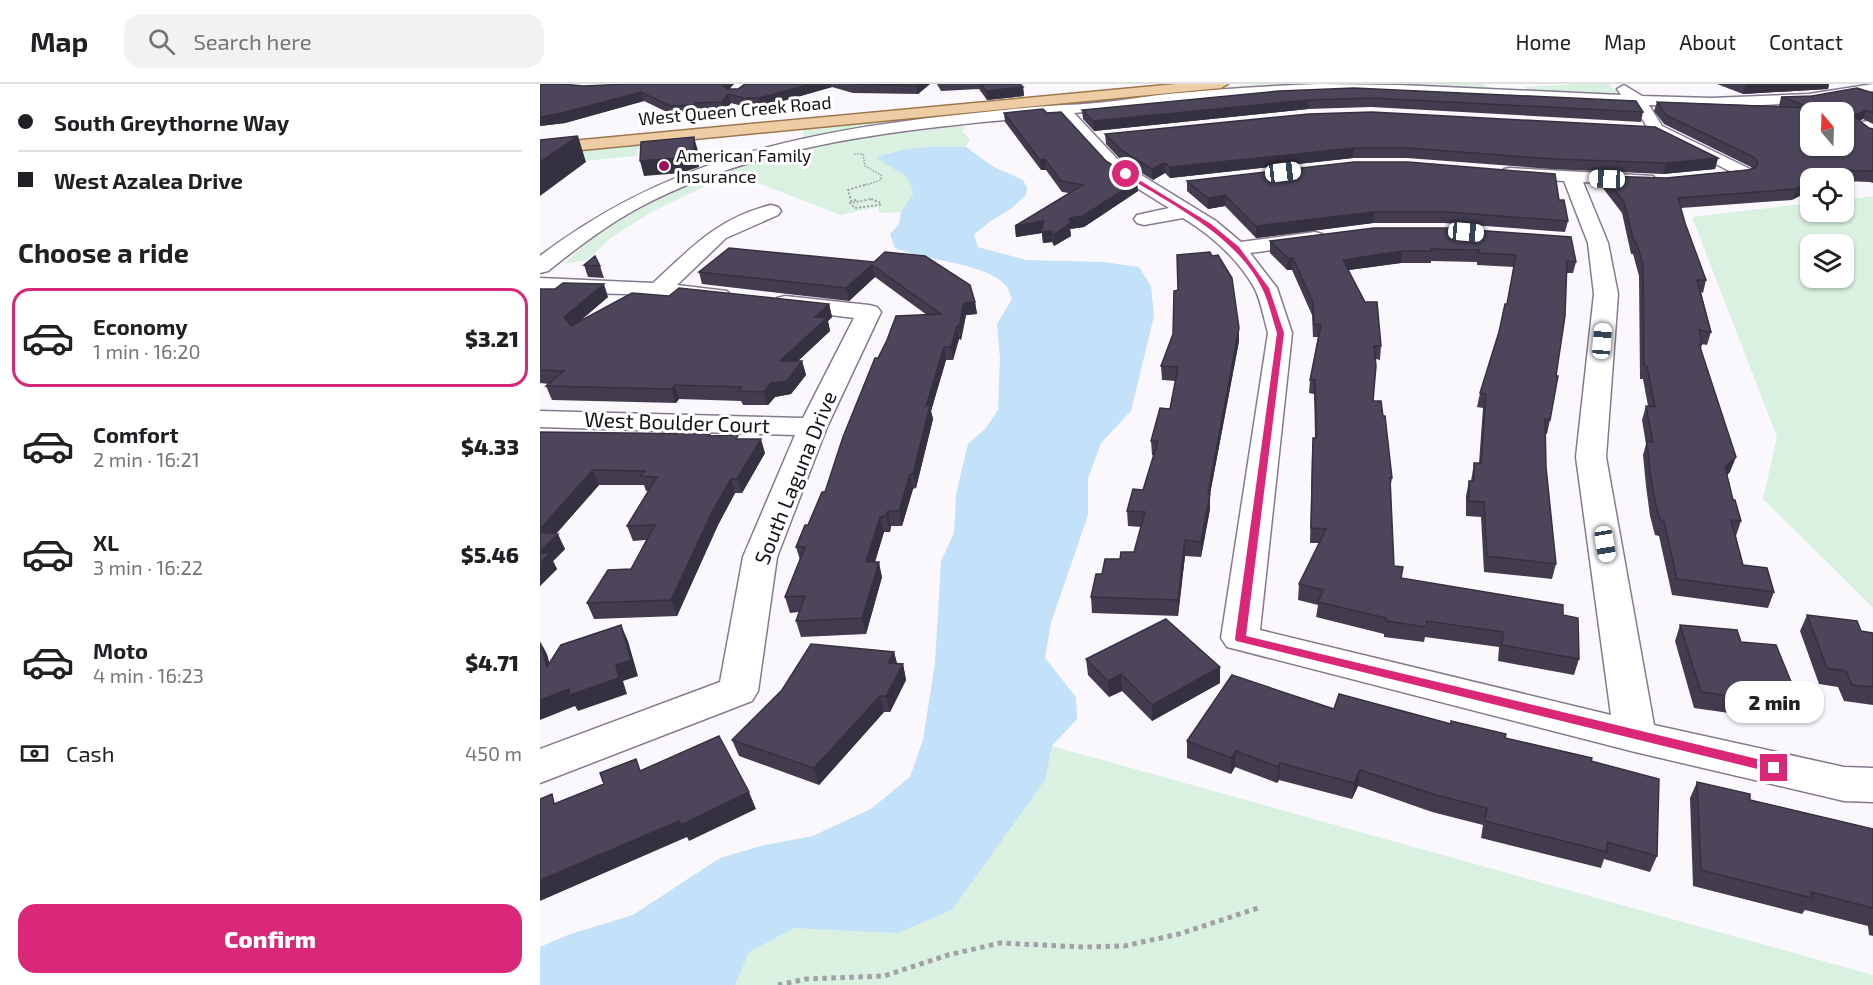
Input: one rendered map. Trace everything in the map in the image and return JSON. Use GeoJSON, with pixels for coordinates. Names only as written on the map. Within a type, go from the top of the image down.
{"type":"FeatureCollection","features":[{"type":"Feature","properties":{"kind":"main road","name":"West Queen Creek Road"},"geometry":{"type":"LineString","coordinates":[[540,140],[1143,84]]}},
{"type":"Feature","properties":{"kind":"main road","name":"West Queen Creek Road"},"geometry":{"type":"LineString","coordinates":[[540,149],[1221,84]]}},
{"type":"Feature","properties":{"kind":"main road"},"geometry":{"type":"LineString","coordinates":[[673,136],[698,129],[766,123],[788,117]]}},
{"type":"Feature","properties":{"kind":"street"},"geometry":{"type":"LineString","coordinates":[[1621,84],[1628,94],[1638,92]]}},
{"type":"Feature","properties":{"kind":"street"},"geometry":{"type":"LineString","coordinates":[[540,266],[621,209],[677,183],[728,164],[797,145],[870,131],[1231,93],[1313,88],[1638,92],[1714,102],[1821,96],[1873,87]]}},
{"type":"Feature","properties":{"kind":"street"},"geometry":{"type":"LineString","coordinates":[[1638,92],[1660,131],[1744,173],[1709,177]]}},
{"type":"Feature","properties":{"kind":"street"},"geometry":{"type":"LineString","coordinates":[[1062,110],[1100,137],[1114,166],[1209,225],[1236,249],[1266,288],[1280,333],[1240,639],[1635,736],[1844,784],[1873,785]]}},
{"type":"Feature","properties":{"kind":"street"},"geometry":{"type":"LineString","coordinates":[[1631,128],[1705,135]]}},
{"type":"Feature","properties":{"kind":"street"},"geometry":{"type":"LineString","coordinates":[[1490,172],[1663,181]]}},
{"type":"Feature","properties":{"kind":"street"},"geometry":{"type":"LineString","coordinates":[[1572,178],[1586,242],[1606,294],[1591,457],[1635,736]]}},
{"type":"Feature","properties":{"kind":"street"},"geometry":{"type":"LineString","coordinates":[[1147,188],[1177,184]]}},
{"type":"Feature","properties":{"kind":"street"},"geometry":{"type":"LineString","coordinates":[[659,289],[719,234],[771,211]]}},
{"type":"Feature","properties":{"kind":"street"},"geometry":{"type":"LineString","coordinates":[[1144,219],[1187,211]]}},
{"type":"Feature","properties":{"kind":"street"},"geometry":{"type":"LineString","coordinates":[[1236,249],[1330,236]]}},
{"type":"Feature","properties":{"kind":"street"},"geometry":{"type":"LineString","coordinates":[[540,285],[659,289],[741,298]]}},
{"type":"Feature","properties":{"kind":"street","name":"South Laguna Drive"},"geometry":{"type":"LineString","coordinates":[[540,766],[738,691],[760,558],[813,427],[869,312],[764,301]]}},
{"type":"Feature","properties":{"kind":"street","name":"West Boulder Court"},"geometry":{"type":"LineString","coordinates":[[540,419],[813,427]]}},
{"type":"Feature","properties":{"kind":"path"},"geometry":{"type":"LineString","coordinates":[[852,154],[863,154],[865,166],[881,175],[881,180],[878,182],[848,190],[851,201],[864,199],[872,198],[879,201],[880,205],[855,208],[850,203],[856,200]]}},
{"type":"Feature","properties":{"kind":"path"},"geometry":{"type":"LineString","coordinates":[[778,985],[806,979],[884,976],[948,955],[1000,943],[1083,947],[1124,946],[1179,934],[1258,908]]}},
{"type":"Feature","properties":{"kind":"green space"},"geometry":{"type":"Polygon","coordinates":[[[1255,84],[1481,84],[1500,91],[1355,85],[1267,86],[890,123],[803,139],[804,127],[1255,84]]]}},
{"type":"Feature","properties":{"kind":"green space"},"geometry":{"type":"Polygon","coordinates":[[[1609,84],[1618,93],[1614,96],[1532,92],[1523,87],[1609,84]]]}},
{"type":"Feature","properties":{"kind":"green space"},"geometry":{"type":"Polygon","coordinates":[[[963,123],[965,129],[962,131],[970,139],[966,147],[902,150],[881,161],[898,169],[911,180],[913,194],[901,212],[879,213],[878,207],[841,215],[744,178],[708,185],[653,211],[611,238],[587,260],[563,264],[606,228],[654,201],[695,182],[782,154],[827,144],[963,123]]]}},
{"type":"Feature","properties":{"kind":"green space"},"geometry":{"type":"Polygon","coordinates":[[[645,142],[659,146],[638,149],[637,156],[540,165],[540,154],[645,142]]]}},
{"type":"Feature","properties":{"kind":"green space"},"geometry":{"type":"Polygon","coordinates":[[[1873,196],[1873,608],[1763,499],[1777,437],[1692,217],[1800,204],[1800,222],[1854,222],[1854,199],[1873,196]]]}},
{"type":"Feature","properties":{"kind":"green space"},"geometry":{"type":"Polygon","coordinates":[[[923,740],[1052,746],[1873,975],[1873,985],[540,985],[540,947],[568,935],[633,915],[720,858],[761,846],[813,836],[871,809],[910,777],[923,740]]]}},
{"type":"Feature","properties":{"kind":"water"},"geometry":{"type":"Polygon","coordinates":[[[926,147],[966,147],[992,166],[1023,180],[1027,188],[1026,195],[974,235],[978,247],[1026,260],[1104,262],[1139,267],[1151,286],[1154,316],[1131,411],[1101,443],[1088,478],[1088,515],[1051,623],[1045,658],[1076,697],[1077,719],[1052,746],[1045,780],[952,910],[897,933],[794,928],[749,952],[735,985],[540,985],[540,947],[568,935],[633,915],[720,858],[761,846],[813,836],[871,809],[910,777],[923,740],[935,663],[941,561],[954,533],[956,494],[968,444],[986,428],[998,410],[1000,359],[997,324],[1012,299],[1006,286],[985,272],[895,248],[890,234],[899,224],[901,212],[913,194],[904,175],[877,157],[902,150],[926,147]]]}},
{"type":"Feature","properties":{"kind":"building"},"geometry":{"type":"Polygon","coordinates":[[[540,84],[583,86],[724,84],[727,89],[738,89],[745,84],[811,84],[759,98],[744,98],[728,94],[722,102],[695,103],[695,105],[670,106],[641,92],[540,117],[540,84]]]}},
{"type":"Feature","properties":{"kind":"building"},"geometry":{"type":"Polygon","coordinates":[[[851,84],[918,84],[916,86],[851,84]]]}},
{"type":"Feature","properties":{"kind":"building"},"geometry":{"type":"Polygon","coordinates":[[[981,84],[1020,84],[1023,87],[986,91],[981,84]]]}},
{"type":"Feature","properties":{"kind":"building"},"geometry":{"type":"Polygon","coordinates":[[[1354,88],[1636,101],[1643,112],[1372,98],[1308,100],[1093,121],[1082,110],[1279,91],[1354,88]]]}},
{"type":"Feature","properties":{"kind":"building"},"geometry":{"type":"Polygon","coordinates":[[[1857,88],[1873,93],[1873,113],[1866,110],[1856,115],[1856,118],[1873,129],[1873,171],[1854,170],[1854,168],[1800,168],[1800,187],[1796,189],[1678,198],[1706,280],[1697,280],[1711,332],[1699,330],[1702,344],[1699,344],[1736,457],[1725,467],[1741,521],[1731,520],[1743,565],[1767,568],[1774,592],[1677,579],[1664,521],[1660,520],[1655,501],[1650,472],[1647,441],[1653,442],[1646,406],[1655,407],[1647,366],[1644,366],[1643,264],[1636,242],[1634,242],[1624,202],[1604,176],[1666,178],[1755,168],[1758,163],[1754,157],[1666,115],[1657,102],[1800,108],[1800,156],[1854,156],[1854,102],[1800,104],[1781,97],[1812,96],[1857,88]]]}},
{"type":"Feature","properties":{"kind":"building"},"geometry":{"type":"Polygon","coordinates":[[[1043,109],[1047,113],[1061,112],[1106,161],[1137,181],[1083,216],[1070,218],[1070,224],[1053,235],[1051,231],[1041,232],[1044,221],[1015,226],[1083,185],[1061,181],[1045,159],[1040,160],[1004,113],[1043,109]]]}},
{"type":"Feature","properties":{"kind":"building"},"geometry":{"type":"Polygon","coordinates":[[[1372,112],[1655,127],[1718,158],[1666,163],[1553,159],[1408,148],[1354,148],[1170,167],[1165,163],[1152,169],[1121,150],[1105,134],[1309,114],[1372,112]]]}},
{"type":"Feature","properties":{"kind":"building"},"geometry":{"type":"Polygon","coordinates":[[[578,136],[540,162],[540,140],[578,136]]]}},
{"type":"Feature","properties":{"kind":"building"},"geometry":{"type":"Polygon","coordinates":[[[694,137],[694,152],[677,158],[640,161],[641,142],[694,137]]]}},
{"type":"Feature","properties":{"kind":"building"},"geometry":{"type":"Polygon","coordinates":[[[1354,162],[1408,162],[1555,174],[1559,200],[1564,200],[1568,221],[1446,212],[1374,212],[1256,226],[1225,195],[1208,198],[1187,181],[1354,162]]]}},
{"type":"Feature","properties":{"kind":"building"},"geometry":{"type":"Polygon","coordinates":[[[1374,228],[1446,228],[1571,237],[1576,262],[1567,261],[1565,316],[1556,376],[1558,376],[1550,420],[1545,419],[1546,467],[1556,564],[1487,556],[1484,502],[1469,501],[1469,481],[1474,481],[1474,463],[1481,463],[1486,394],[1480,393],[1505,304],[1507,304],[1516,255],[1479,253],[1479,250],[1431,249],[1432,251],[1402,251],[1343,260],[1365,302],[1377,302],[1381,346],[1374,346],[1376,366],[1373,401],[1381,401],[1383,416],[1385,416],[1392,478],[1390,478],[1394,566],[1403,567],[1401,578],[1563,605],[1563,615],[1578,618],[1579,659],[1502,645],[1503,632],[1427,621],[1426,627],[1386,621],[1386,618],[1318,602],[1323,590],[1299,584],[1326,529],[1311,528],[1313,438],[1316,438],[1316,420],[1315,380],[1310,380],[1321,325],[1314,324],[1313,303],[1293,258],[1288,258],[1270,241],[1374,228]]]}},
{"type":"Feature","properties":{"kind":"building"},"geometry":{"type":"Polygon","coordinates":[[[729,248],[874,262],[885,252],[925,256],[970,285],[975,302],[964,303],[959,327],[957,326],[951,347],[944,347],[926,406],[930,405],[913,474],[910,474],[899,511],[888,511],[886,516],[880,517],[866,562],[879,562],[862,618],[796,621],[805,596],[785,597],[805,547],[796,547],[822,492],[825,492],[843,437],[875,358],[878,358],[887,340],[896,316],[941,314],[872,265],[846,288],[699,272],[729,248]]]}},
{"type":"Feature","properties":{"kind":"building"},"geometry":{"type":"Polygon","coordinates":[[[1210,252],[1212,256],[1218,255],[1232,278],[1239,328],[1201,542],[1185,540],[1178,600],[1091,597],[1096,574],[1102,574],[1105,559],[1120,559],[1121,552],[1134,552],[1145,512],[1127,511],[1133,489],[1143,490],[1158,441],[1151,441],[1160,408],[1170,409],[1178,367],[1161,366],[1173,334],[1174,291],[1178,290],[1177,255],[1210,252]]]}},
{"type":"Feature","properties":{"kind":"building"},"geometry":{"type":"Polygon","coordinates":[[[595,256],[600,266],[584,265],[595,256]]]}},
{"type":"Feature","properties":{"kind":"building"},"geometry":{"type":"Polygon","coordinates":[[[563,283],[604,284],[564,317],[571,326],[632,293],[669,296],[679,288],[829,304],[815,317],[827,318],[780,361],[802,361],[787,381],[771,383],[764,392],[738,391],[742,387],[675,385],[671,389],[546,386],[564,371],[540,370],[540,289],[555,289],[563,283]]]}},
{"type":"Feature","properties":{"kind":"building"},"geometry":{"type":"Polygon","coordinates":[[[540,432],[710,434],[709,436],[738,435],[736,439],[761,439],[737,479],[731,479],[713,510],[671,600],[587,603],[608,570],[631,569],[655,525],[627,526],[657,477],[640,476],[645,471],[593,470],[540,529],[540,432]]]}},
{"type":"Feature","properties":{"kind":"building"},"geometry":{"type":"Polygon","coordinates":[[[540,532],[558,534],[540,551],[540,532]]]}},
{"type":"Feature","properties":{"kind":"building"},"geometry":{"type":"Polygon","coordinates":[[[540,553],[550,553],[540,563],[540,553]]]}},
{"type":"Feature","properties":{"kind":"building"},"geometry":{"type":"Polygon","coordinates":[[[1807,615],[1857,621],[1861,631],[1873,633],[1873,687],[1852,685],[1846,671],[1827,668],[1807,615]]]}},
{"type":"Feature","properties":{"kind":"building"},"geometry":{"type":"Polygon","coordinates":[[[1166,619],[1220,667],[1152,705],[1121,674],[1108,681],[1086,659],[1166,619]]]}},
{"type":"Feature","properties":{"kind":"building"},"geometry":{"type":"Polygon","coordinates":[[[621,625],[631,660],[616,665],[619,678],[570,695],[569,689],[540,700],[540,643],[547,667],[561,645],[621,625]]]}},
{"type":"Feature","properties":{"kind":"building"},"geometry":{"type":"Polygon","coordinates":[[[1680,625],[1737,630],[1741,642],[1776,645],[1801,706],[1701,692],[1680,625]]]}},
{"type":"Feature","properties":{"kind":"building"},"geometry":{"type":"Polygon","coordinates":[[[811,644],[894,652],[888,663],[903,664],[886,696],[880,696],[814,768],[732,740],[782,690],[811,644]]]}},
{"type":"Feature","properties":{"kind":"building"},"geometry":{"type":"Polygon","coordinates":[[[1232,675],[1334,709],[1339,694],[1451,724],[1451,721],[1506,734],[1505,738],[1592,758],[1591,761],[1659,779],[1657,856],[1607,842],[1607,852],[1485,821],[1487,808],[1436,795],[1360,770],[1354,783],[1280,763],[1278,767],[1236,751],[1231,758],[1187,741],[1232,675]]]}},
{"type":"Feature","properties":{"kind":"building"},"geometry":{"type":"Polygon","coordinates":[[[719,736],[749,792],[681,825],[679,821],[540,880],[540,799],[552,794],[554,804],[604,784],[600,773],[636,759],[640,771],[719,736]]]}},
{"type":"Feature","properties":{"kind":"building"},"geometry":{"type":"Polygon","coordinates":[[[1697,782],[1750,794],[1750,800],[1873,829],[1873,908],[1811,892],[1812,898],[1701,870],[1697,782]]]}},
{"type":"Feature","properties":{"kind":"place","name":"American Family Insurance"},"geometry":{"type":"Point","coordinates":[664,166]}},
{"type":"Feature","properties":{"kind":"route"},"geometry":{"type":"LineString","coordinates":[[1126,174],[1209,225],[1236,249],[1266,288],[1280,333],[1240,639],[1774,768]]}}]}
